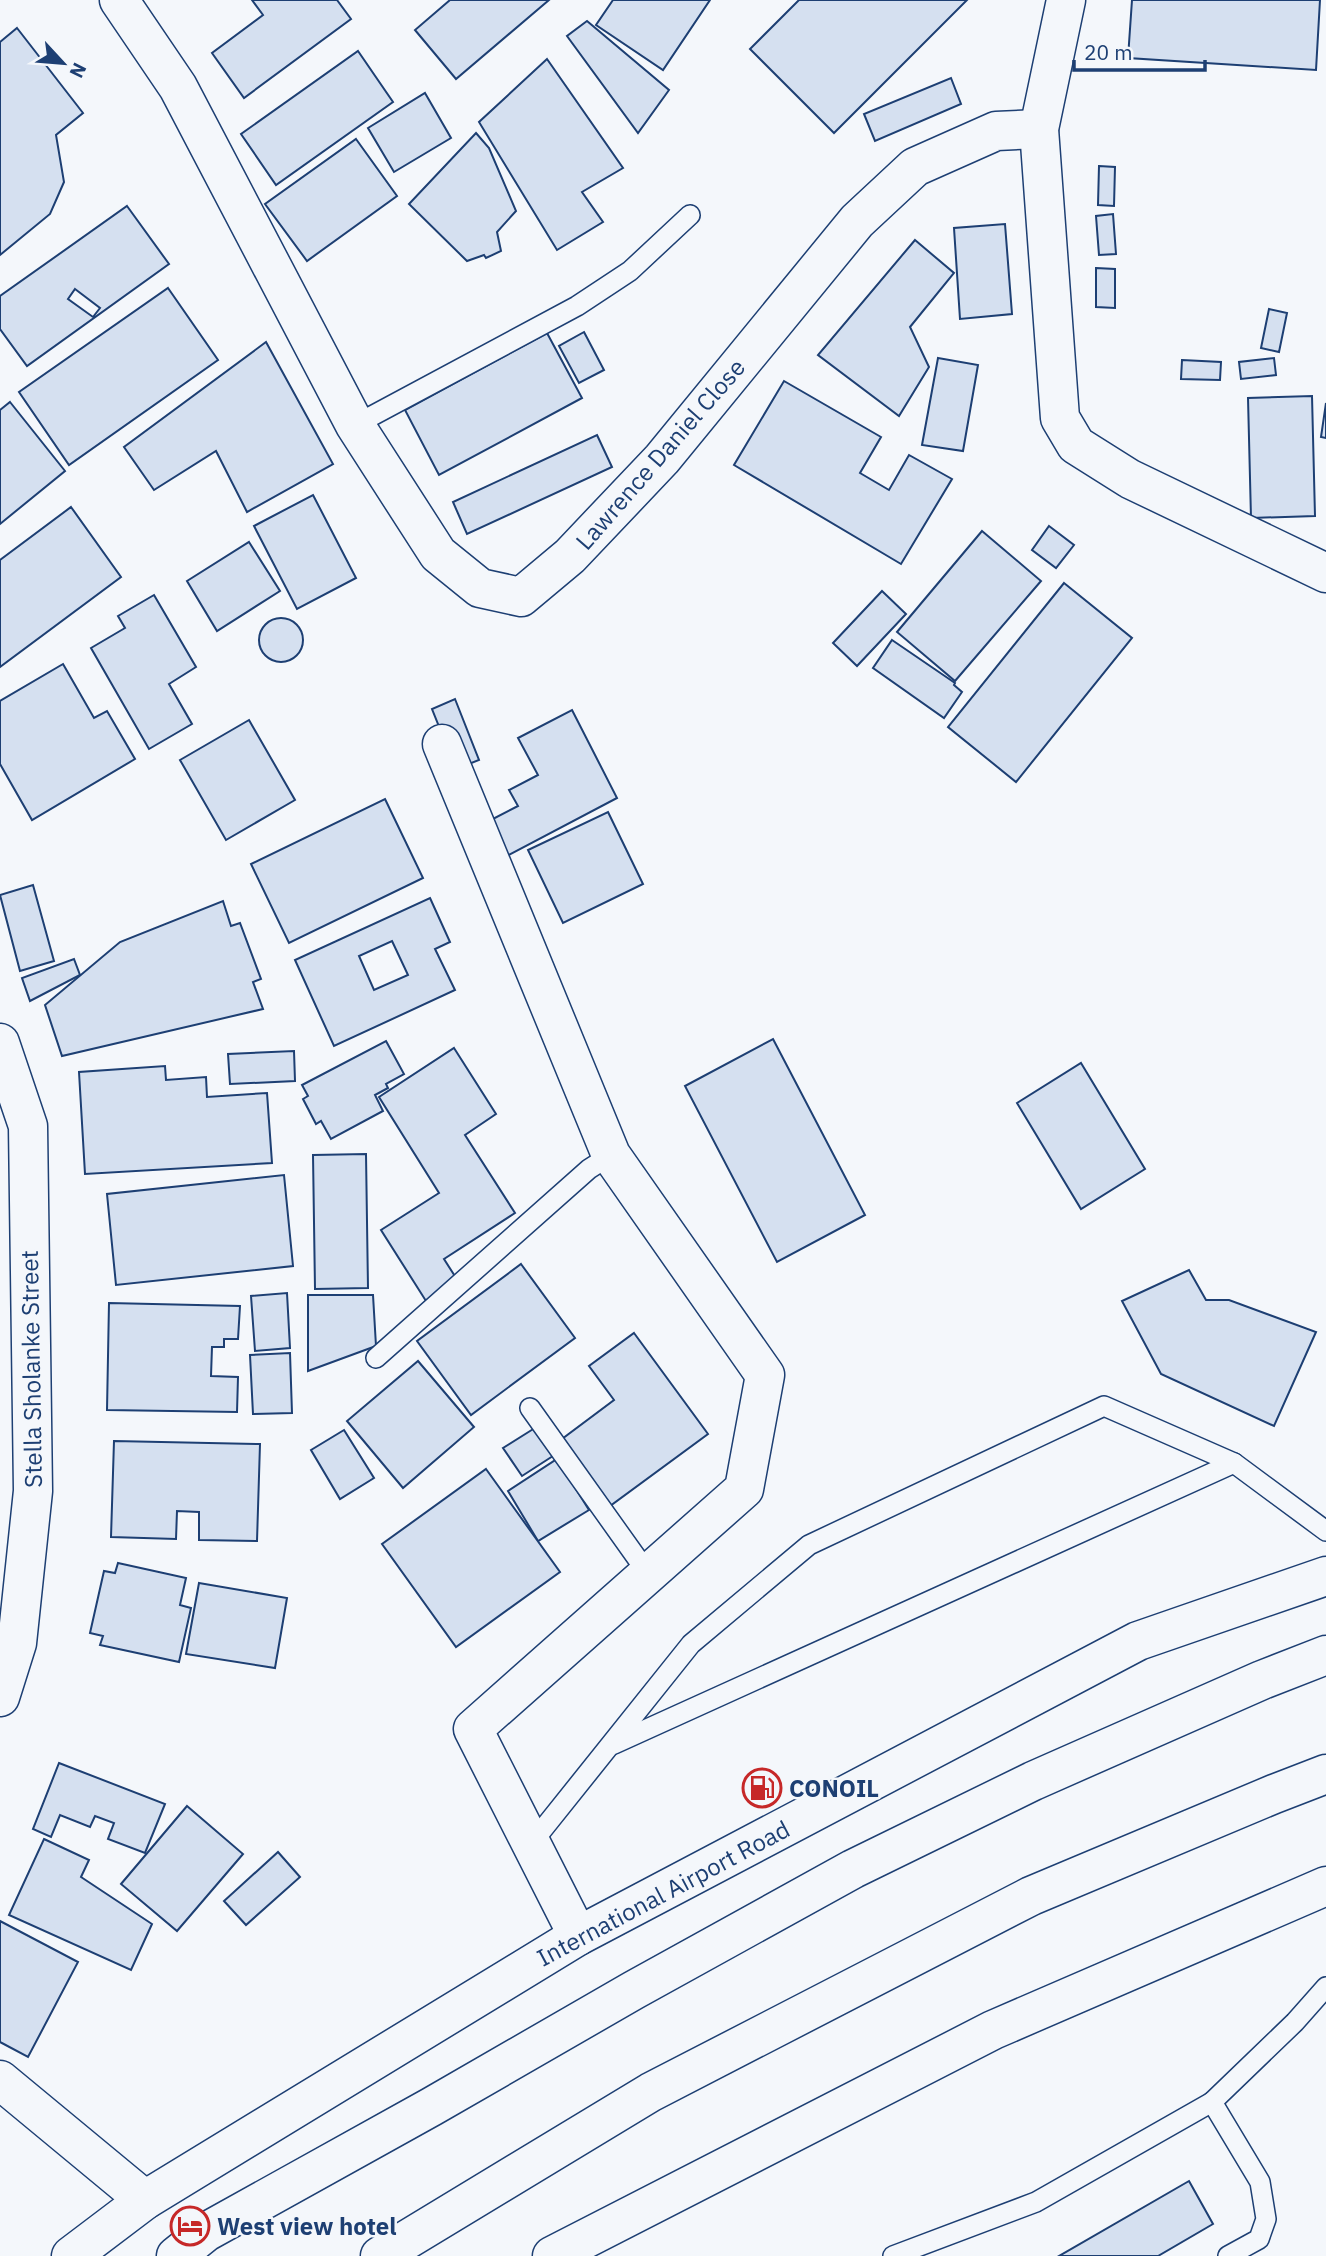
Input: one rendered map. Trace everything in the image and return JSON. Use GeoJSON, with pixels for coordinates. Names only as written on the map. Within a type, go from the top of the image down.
{"type":"FeatureCollection","features":[{"type":"Feature","properties":{"kind":"main road","name":"Lawrence Daniel Close"},"geometry":{"type":"LineString","coordinates":[[119,0],[178,87],[355,425],[438,554],[480,588],[521,597],[570,556],[662,459],[857,221],[915,167],[996,131],[1039,129]]}},
{"type":"Feature","properties":{"kind":"main road"},"geometry":{"type":"LineString","coordinates":[[1066,0],[1039,129],[1060,418],[1076,445],[1130,479],[1326,573]]}},
{"type":"Feature","properties":{"kind":"main road"},"geometry":{"type":"LineString","coordinates":[[442,744],[611,1155],[765,1375],[744,1489],[473,1729],[579,1936]]}},
{"type":"Feature","properties":{"kind":"main road","name":"Stella Sholanke Street"},"geometry":{"type":"LineString","coordinates":[[0,1043],[28,1126],[33,1491],[17,1643],[0,1697]]}},
{"type":"Feature","properties":{"kind":"main road","name":"International Airport Road"},"geometry":{"type":"LineString","coordinates":[[71,2256],[145,2200],[579,1936],[1138,1641],[1326,1576]]}},
{"type":"Feature","properties":{"kind":"main road"},"geometry":{"type":"LineString","coordinates":[[177,2256],[206,2232],[634,1990],[853,1870],[1033,1781],[1262,1680],[1326,1655]]}},
{"type":"Feature","properties":{"kind":"main road"},"geometry":{"type":"LineString","coordinates":[[380,2256],[651,2092],[1031,1896],[1326,1774]]}},
{"type":"Feature","properties":{"kind":"main road"},"geometry":{"type":"LineString","coordinates":[[556,2255],[993,2030],[1326,1886]]}},
{"type":"Feature","properties":{"kind":"main road"},"geometry":{"type":"LineString","coordinates":[[0,2080],[145,2200]]}},
{"type":"Feature","properties":{"kind":"lane"},"geometry":{"type":"LineString","coordinates":[[355,425],[577,306],[630,271],[690,215]]}},
{"type":"Feature","properties":{"kind":"lane"},"geometry":{"type":"LineString","coordinates":[[376,1358],[589,1169],[611,1155]]}},
{"type":"Feature","properties":{"kind":"lane"},"geometry":{"type":"LineString","coordinates":[[531,1844],[691,1644],[808,1545],[1104,1406],[1234,1463],[1326,1531]]}},
{"type":"Feature","properties":{"kind":"lane"},"geometry":{"type":"LineString","coordinates":[[530,1408],[649,1575]]}},
{"type":"Feature","properties":{"kind":"lane"},"geometry":{"type":"LineString","coordinates":[[610,1746],[1234,1463]]}},
{"type":"Feature","properties":{"kind":"lane"},"geometry":{"type":"LineString","coordinates":[[900,2255],[1036,2203],[1212,2102],[1295,2022],[1326,1987]]}},
{"type":"Feature","properties":{"kind":"lane"},"geometry":{"type":"LineString","coordinates":[[1212,2102],[1260,2182],[1266,2219],[1259,2239],[1228,2256]]}},
{"type":"Feature","properties":{"kind":"building"},"geometry":{"type":"Polygon","coordinates":[[[252,0],[337,0],[351,19],[244,98],[212,53],[263,15],[252,0]]]}},
{"type":"Feature","properties":{"kind":"building"},"geometry":{"type":"Polygon","coordinates":[[[450,0],[549,0],[456,79],[415,30],[450,0]]]}},
{"type":"Feature","properties":{"kind":"building"},"geometry":{"type":"Polygon","coordinates":[[[613,0],[710,0],[663,70],[596,25],[613,0]]]}},
{"type":"Feature","properties":{"kind":"building"},"geometry":{"type":"Polygon","coordinates":[[[799,0],[967,0],[834,133],[750,49],[799,0]]]}},
{"type":"Feature","properties":{"kind":"building"},"geometry":{"type":"Polygon","coordinates":[[[1132,0],[1320,0],[1316,70],[1128,58],[1132,0]]]}},
{"type":"Feature","properties":{"kind":"building"},"geometry":{"type":"Polygon","coordinates":[[[587,21],[669,90],[638,133],[567,36],[587,21]]]}},
{"type":"Feature","properties":{"kind":"building"},"geometry":{"type":"Polygon","coordinates":[[[17,28],[83,113],[56,135],[64,182],[50,214],[0,255],[0,42],[17,28]]]}},
{"type":"Feature","properties":{"kind":"building"},"geometry":{"type":"Polygon","coordinates":[[[358,51],[393,102],[276,185],[241,134],[358,51]]]}},
{"type":"Feature","properties":{"kind":"building"},"geometry":{"type":"Polygon","coordinates":[[[547,59],[623,168],[582,192],[603,222],[557,250],[479,122],[547,59]]]}},
{"type":"Feature","properties":{"kind":"building"},"geometry":{"type":"Polygon","coordinates":[[[951,78],[961,104],[875,141],[864,114],[951,78]]]}},
{"type":"Feature","properties":{"kind":"building"},"geometry":{"type":"Polygon","coordinates":[[[425,93],[451,138],[394,172],[368,128],[425,93]]]}},
{"type":"Feature","properties":{"kind":"building"},"geometry":{"type":"Polygon","coordinates":[[[476,133],[489,148],[516,211],[497,232],[501,251],[486,258],[484,255],[467,261],[409,204],[476,133]]]}},
{"type":"Feature","properties":{"kind":"building"},"geometry":{"type":"Polygon","coordinates":[[[356,139],[397,196],[307,261],[265,204],[356,139]]]}},
{"type":"Feature","properties":{"kind":"building"},"geometry":{"type":"Polygon","coordinates":[[[1099,166],[1115,167],[1114,206],[1098,205],[1099,166]]]}},
{"type":"Feature","properties":{"kind":"building"},"geometry":{"type":"Polygon","coordinates":[[[127,206],[169,264],[27,366],[0,329],[0,296],[127,206]],[[75,289],[68,299],[93,317],[100,308],[75,289]]]}},
{"type":"Feature","properties":{"kind":"building"},"geometry":{"type":"Polygon","coordinates":[[[1113,214],[1116,254],[1099,255],[1096,216],[1113,214]]]}},
{"type":"Feature","properties":{"kind":"building"},"geometry":{"type":"Polygon","coordinates":[[[1005,224],[1012,314],[960,319],[954,228],[1005,224]]]}},
{"type":"Feature","properties":{"kind":"building"},"geometry":{"type":"Polygon","coordinates":[[[915,240],[954,273],[910,327],[929,367],[899,416],[818,355],[915,240]]]}},
{"type":"Feature","properties":{"kind":"building"},"geometry":{"type":"Polygon","coordinates":[[[1096,268],[1115,269],[1115,308],[1096,307],[1096,268]]]}},
{"type":"Feature","properties":{"kind":"building"},"geometry":{"type":"Polygon","coordinates":[[[168,288],[218,360],[69,465],[19,392],[168,288]]]}},
{"type":"Feature","properties":{"kind":"building"},"geometry":{"type":"Polygon","coordinates":[[[1269,309],[1287,313],[1279,352],[1261,348],[1269,309]]]}},
{"type":"Feature","properties":{"kind":"building"},"geometry":{"type":"Polygon","coordinates":[[[584,332],[604,370],[579,383],[559,346],[584,332]]]}},
{"type":"Feature","properties":{"kind":"building"},"geometry":{"type":"Polygon","coordinates":[[[547,333],[582,398],[439,475],[405,410],[547,333]]]}},
{"type":"Feature","properties":{"kind":"building"},"geometry":{"type":"Polygon","coordinates":[[[266,342],[333,464],[247,512],[216,451],[154,490],[124,447],[266,342]]]}},
{"type":"Feature","properties":{"kind":"building"},"geometry":{"type":"Polygon","coordinates":[[[938,358],[978,365],[963,451],[922,445],[938,358]]]}},
{"type":"Feature","properties":{"kind":"building"},"geometry":{"type":"Polygon","coordinates":[[[1274,358],[1276,375],[1241,379],[1239,362],[1274,358]]]}},
{"type":"Feature","properties":{"kind":"building"},"geometry":{"type":"Polygon","coordinates":[[[1182,360],[1221,362],[1220,380],[1181,379],[1182,360]]]}},
{"type":"Feature","properties":{"kind":"building"},"geometry":{"type":"Polygon","coordinates":[[[784,381],[881,437],[860,473],[889,490],[909,455],[952,479],[901,564],[734,465],[784,381]]]}},
{"type":"Feature","properties":{"kind":"building"},"geometry":{"type":"Polygon","coordinates":[[[1312,396],[1315,516],[1251,518],[1248,398],[1312,396]]]}},
{"type":"Feature","properties":{"kind":"building"},"geometry":{"type":"Polygon","coordinates":[[[10,402],[65,471],[0,524],[0,410],[10,402]]]}},
{"type":"Feature","properties":{"kind":"building"},"geometry":{"type":"Polygon","coordinates":[[[1326,403],[1326,438],[1321,437],[1326,403]]]}},
{"type":"Feature","properties":{"kind":"building"},"geometry":{"type":"Polygon","coordinates":[[[597,435],[612,467],[467,534],[453,502],[597,435]]]}},
{"type":"Feature","properties":{"kind":"building"},"geometry":{"type":"Polygon","coordinates":[[[313,495],[356,578],[297,609],[254,526],[313,495]]]}},
{"type":"Feature","properties":{"kind":"building"},"geometry":{"type":"Polygon","coordinates":[[[71,507],[121,577],[0,667],[0,560],[71,507]]]}},
{"type":"Feature","properties":{"kind":"building"},"geometry":{"type":"Polygon","coordinates":[[[1049,526],[1074,545],[1056,568],[1032,550],[1049,526]]]}},
{"type":"Feature","properties":{"kind":"building"},"geometry":{"type":"Polygon","coordinates":[[[982,531],[1041,581],[955,681],[897,632],[982,531]]]}},
{"type":"Feature","properties":{"kind":"building"},"geometry":{"type":"Polygon","coordinates":[[[249,542],[280,591],[217,631],[187,581],[249,542]]]}},
{"type":"Feature","properties":{"kind":"building"},"geometry":{"type":"Polygon","coordinates":[[[1064,583],[1132,638],[1016,782],[948,727],[1064,583]]]}},
{"type":"Feature","properties":{"kind":"building"},"geometry":{"type":"Polygon","coordinates":[[[882,591],[906,614],[857,666],[833,643],[882,591]]]}},
{"type":"Feature","properties":{"kind":"building"},"geometry":{"type":"Polygon","coordinates":[[[154,595],[196,667],[169,684],[192,724],[149,749],[91,648],[125,628],[118,616],[154,595]]]}},
{"type":"Feature","properties":{"kind":"building"},"geometry":{"type":"Polygon","coordinates":[[[281,618],[297,624],[303,640],[297,656],[281,662],[265,656],[259,640],[265,624],[281,618]]]}},
{"type":"Feature","properties":{"kind":"building"},"geometry":{"type":"Polygon","coordinates":[[[892,640],[955,683],[962,692],[944,718],[873,668],[892,640]]]}},
{"type":"Feature","properties":{"kind":"building"},"geometry":{"type":"Polygon","coordinates":[[[63,664],[94,718],[107,711],[135,759],[32,820],[0,764],[0,701],[63,664]]]}},
{"type":"Feature","properties":{"kind":"building"},"geometry":{"type":"Polygon","coordinates":[[[455,699],[479,760],[456,769],[432,709],[455,699]]]}},
{"type":"Feature","properties":{"kind":"building"},"geometry":{"type":"Polygon","coordinates":[[[572,710],[617,798],[505,857],[487,822],[518,806],[509,790],[538,775],[518,738],[572,710]]]}},
{"type":"Feature","properties":{"kind":"building"},"geometry":{"type":"Polygon","coordinates":[[[249,720],[295,800],[226,840],[180,760],[249,720]]]}},
{"type":"Feature","properties":{"kind":"building"},"geometry":{"type":"Polygon","coordinates":[[[385,799],[423,878],[289,943],[251,864],[385,799]]]}},
{"type":"Feature","properties":{"kind":"building"},"geometry":{"type":"Polygon","coordinates":[[[608,812],[643,884],[563,923],[528,850],[608,812]]]}},
{"type":"Feature","properties":{"kind":"building"},"geometry":{"type":"Polygon","coordinates":[[[33,885],[54,961],[20,971],[0,895],[33,885]]]}},
{"type":"Feature","properties":{"kind":"building"},"geometry":{"type":"Polygon","coordinates":[[[430,898],[450,942],[435,949],[455,990],[334,1046],[295,960],[430,898]],[[392,941],[359,956],[374,990],[408,975],[392,941]]]}},
{"type":"Feature","properties":{"kind":"building"},"geometry":{"type":"Polygon","coordinates":[[[223,901],[231,926],[240,923],[261,979],[253,982],[263,1009],[62,1056],[45,1005],[120,942],[223,901]]]}},
{"type":"Feature","properties":{"kind":"building"},"geometry":{"type":"Polygon","coordinates":[[[74,959],[80,975],[30,1001],[22,978],[74,959]]]}},
{"type":"Feature","properties":{"kind":"building"},"geometry":{"type":"Polygon","coordinates":[[[773,1039],[865,1215],[777,1262],[685,1086],[773,1039]]]}},
{"type":"Feature","properties":{"kind":"building"},"geometry":{"type":"Polygon","coordinates":[[[386,1041],[404,1074],[386,1084],[388,1088],[375,1095],[383,1111],[331,1139],[321,1121],[316,1124],[303,1099],[308,1096],[302,1085],[386,1041]]]}},
{"type":"Feature","properties":{"kind":"building"},"geometry":{"type":"Polygon","coordinates":[[[454,1048],[496,1114],[465,1135],[515,1213],[444,1259],[458,1281],[426,1301],[381,1230],[439,1193],[379,1097],[454,1048]]]}},
{"type":"Feature","properties":{"kind":"building"},"geometry":{"type":"Polygon","coordinates":[[[294,1051],[295,1081],[230,1084],[228,1054],[294,1051]]]}},
{"type":"Feature","properties":{"kind":"building"},"geometry":{"type":"Polygon","coordinates":[[[1081,1063],[1145,1169],[1081,1209],[1017,1103],[1081,1063]]]}},
{"type":"Feature","properties":{"kind":"building"},"geometry":{"type":"Polygon","coordinates":[[[165,1066],[166,1080],[206,1077],[207,1097],[267,1093],[272,1163],[85,1174],[79,1072],[165,1066]]]}},
{"type":"Feature","properties":{"kind":"building"},"geometry":{"type":"Polygon","coordinates":[[[366,1154],[368,1288],[315,1289],[313,1155],[366,1154]]]}},
{"type":"Feature","properties":{"kind":"building"},"geometry":{"type":"Polygon","coordinates":[[[284,1175],[293,1266],[116,1285],[107,1194],[284,1175]]]}},
{"type":"Feature","properties":{"kind":"building"},"geometry":{"type":"Polygon","coordinates":[[[521,1264],[575,1338],[471,1415],[417,1341],[521,1264]]]}},
{"type":"Feature","properties":{"kind":"building"},"geometry":{"type":"Polygon","coordinates":[[[1189,1270],[1206,1300],[1229,1300],[1316,1332],[1274,1426],[1161,1374],[1122,1301],[1189,1270]]]}},
{"type":"Feature","properties":{"kind":"building"},"geometry":{"type":"Polygon","coordinates":[[[287,1293],[290,1348],[255,1351],[251,1296],[287,1293]]]}},
{"type":"Feature","properties":{"kind":"building"},"geometry":{"type":"Polygon","coordinates":[[[308,1295],[373,1295],[376,1346],[308,1371],[308,1295]]]}},
{"type":"Feature","properties":{"kind":"building"},"geometry":{"type":"Polygon","coordinates":[[[109,1303],[240,1306],[238,1339],[224,1339],[224,1347],[212,1347],[211,1376],[238,1377],[237,1412],[107,1410],[109,1303]]]}},
{"type":"Feature","properties":{"kind":"building"},"geometry":{"type":"Polygon","coordinates":[[[634,1333],[708,1434],[610,1506],[562,1439],[614,1400],[589,1366],[634,1333]]]}},
{"type":"Feature","properties":{"kind":"building"},"geometry":{"type":"Polygon","coordinates":[[[290,1353],[292,1413],[253,1414],[250,1355],[290,1353]]]}},
{"type":"Feature","properties":{"kind":"building"},"geometry":{"type":"Polygon","coordinates":[[[418,1361],[474,1427],[403,1488],[347,1421],[418,1361]]]}},
{"type":"Feature","properties":{"kind":"building"},"geometry":{"type":"Polygon","coordinates":[[[538,1426],[556,1454],[522,1476],[503,1448],[538,1426]]]}},
{"type":"Feature","properties":{"kind":"building"},"geometry":{"type":"Polygon","coordinates":[[[344,1430],[374,1478],[340,1499],[311,1450],[344,1430]]]}},
{"type":"Feature","properties":{"kind":"building"},"geometry":{"type":"Polygon","coordinates":[[[114,1441],[260,1444],[257,1541],[199,1540],[199,1512],[177,1511],[176,1539],[111,1537],[114,1441]]]}},
{"type":"Feature","properties":{"kind":"building"},"geometry":{"type":"Polygon","coordinates":[[[557,1459],[589,1510],[538,1541],[508,1491],[557,1459]]]}},
{"type":"Feature","properties":{"kind":"building"},"geometry":{"type":"Polygon","coordinates":[[[486,1469],[560,1572],[456,1647],[382,1544],[486,1469]]]}},
{"type":"Feature","properties":{"kind":"building"},"geometry":{"type":"Polygon","coordinates":[[[118,1563],[186,1578],[180,1605],[191,1608],[179,1662],[100,1645],[103,1636],[90,1633],[104,1571],[115,1573],[118,1563]]]}},
{"type":"Feature","properties":{"kind":"building"},"geometry":{"type":"Polygon","coordinates":[[[199,1583],[287,1598],[275,1668],[186,1654],[199,1583]]]}},
{"type":"Feature","properties":{"kind":"building"},"geometry":{"type":"Polygon","coordinates":[[[59,1763],[165,1804],[145,1853],[108,1839],[114,1823],[95,1816],[90,1827],[60,1815],[51,1837],[33,1829],[59,1763]]]}},
{"type":"Feature","properties":{"kind":"building"},"geometry":{"type":"Polygon","coordinates":[[[187,1806],[243,1854],[177,1931],[121,1884],[187,1806]]]}},
{"type":"Feature","properties":{"kind":"building"},"geometry":{"type":"Polygon","coordinates":[[[44,1839],[89,1860],[81,1877],[152,1924],[131,1970],[9,1915],[44,1839]]]}},
{"type":"Feature","properties":{"kind":"building"},"geometry":{"type":"Polygon","coordinates":[[[278,1852],[300,1877],[246,1925],[224,1901],[278,1852]]]}},
{"type":"Feature","properties":{"kind":"building"},"geometry":{"type":"Polygon","coordinates":[[[0,1921],[78,1962],[28,2057],[0,2042],[0,1921]]]}},
{"type":"Feature","properties":{"kind":"building"},"geometry":{"type":"Polygon","coordinates":[[[1189,2181],[1213,2224],[1158,2256],[1059,2256],[1189,2181]]]}},
{"type":"Feature","properties":{"kind":"place","name":"CONOIL"},"geometry":{"type":"Point","coordinates":[762,1788]}},
{"type":"Feature","properties":{"kind":"place","name":"West view hotel"},"geometry":{"type":"Point","coordinates":[190,2226]}}]}
